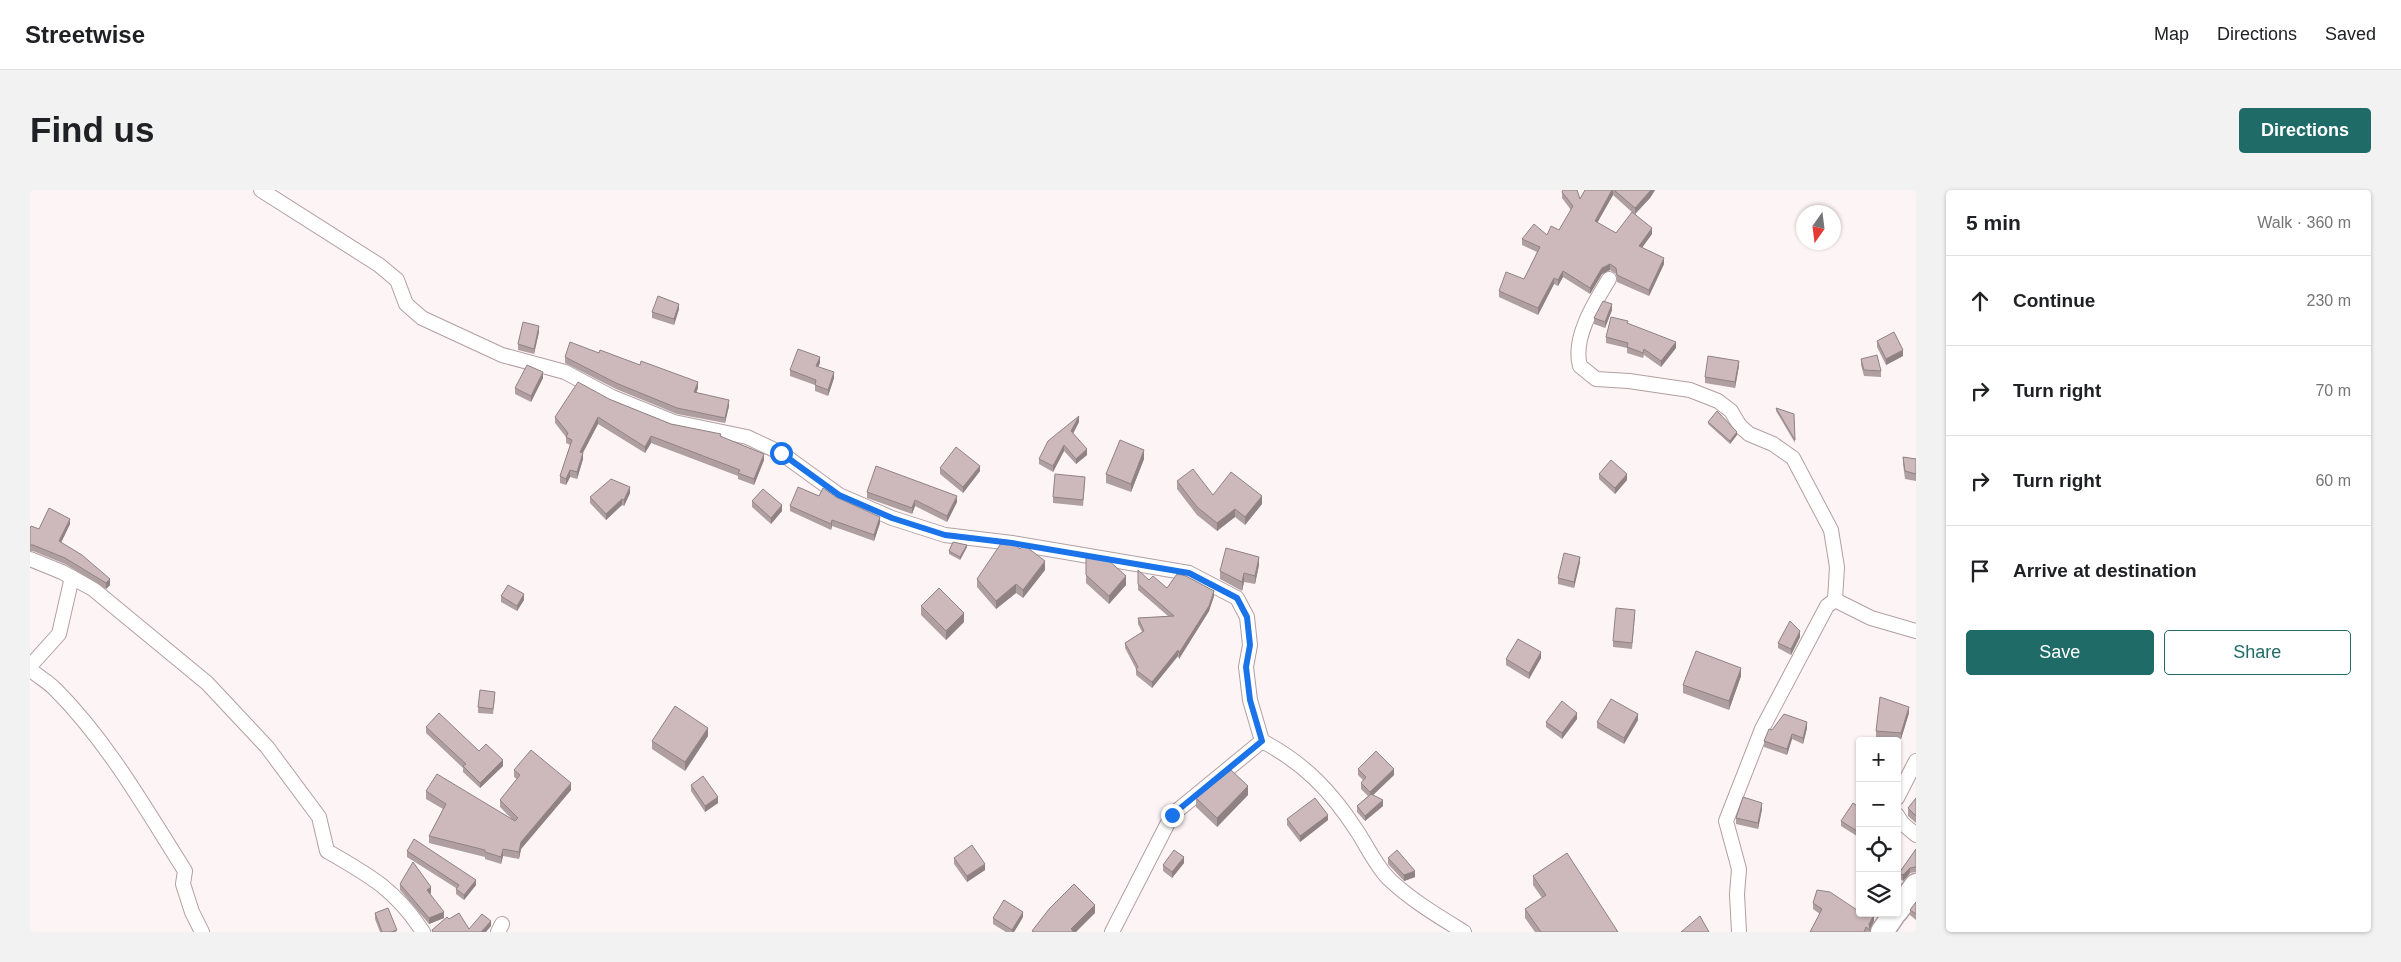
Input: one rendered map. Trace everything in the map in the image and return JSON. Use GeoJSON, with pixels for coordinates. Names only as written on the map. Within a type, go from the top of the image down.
{"type":"FeatureCollection","features":[{"type":"Feature","properties":{"kind":"highway"},"geometry":{"type":"LineString","coordinates":[[1901,906],[1916,886]]}},
{"type":"Feature","properties":{"kind":"highway"},"geometry":{"type":"LineString","coordinates":[[1882,932],[1892,917]]}},
{"type":"Feature","properties":{"kind":"street"},"geometry":{"type":"LineString","coordinates":[[262,190],[379,265],[397,280],[406,304],[422,318],[502,356],[566,372],[612,397],[674,422],[747,437],[781,453],[839,495],[892,518],[945,535],[1012,543],[1189,573],[1237,598],[1247,617],[1250,645],[1246,667],[1250,700],[1262,741],[1296,760],[1317,779],[1354,827],[1388,878],[1429,910],[1464,932]]}},
{"type":"Feature","properties":{"kind":"street"},"geometry":{"type":"LineString","coordinates":[[1609,279],[1588,314],[1578,354],[1580,366],[1596,380],[1629,381],[1690,390],[1718,401],[1730,411],[1740,426],[1749,434],[1774,444],[1793,458],[1831,530],[1837,567],[1835,600],[1827,606],[1762,729],[1726,821],[1739,869],[1737,894],[1739,932]]}},
{"type":"Feature","properties":{"kind":"street"},"geometry":{"type":"LineString","coordinates":[[30,560],[93,589],[207,683],[267,747],[319,817],[327,851],[382,884],[408,909],[423,932]]}},
{"type":"Feature","properties":{"kind":"street"},"geometry":{"type":"LineString","coordinates":[[72,578],[59,634],[32,665],[31,670],[54,688],[82,720],[108,752],[143,803],[185,871],[183,884],[192,912],[202,932]]}},
{"type":"Feature","properties":{"kind":"street"},"geometry":{"type":"LineString","coordinates":[[1835,600],[1871,618],[1916,631]]}},
{"type":"Feature","properties":{"kind":"street"},"geometry":{"type":"LineString","coordinates":[[1112,932],[1172,815],[1262,741]]}},
{"type":"Feature","properties":{"kind":"street"},"geometry":{"type":"LineString","coordinates":[[1901,790],[1916,762]]}},
{"type":"Feature","properties":{"kind":"street"},"geometry":{"type":"LineString","coordinates":[[1901,822],[1916,835]]}},
{"type":"Feature","properties":{"kind":"building"},"geometry":{"type":"Polygon","coordinates":[[[1563,190],[1577,190],[1580,199],[1585,190],[1612,190],[1595,221],[1616,233],[1632,212],[1652,228],[1639,246],[1664,258],[1649,290],[1617,275],[1616,268],[1610,264],[1602,268],[1590,288],[1563,271],[1558,280],[1554,278],[1538,308],[1499,291],[1506,272],[1524,279],[1540,247],[1522,239],[1534,224],[1547,235],[1551,226],[1559,230],[1573,206],[1562,192],[1563,190]]]}},
{"type":"Feature","properties":{"kind":"building"},"geometry":{"type":"Polygon","coordinates":[[[1614,190],[1651,190],[1635,208],[1614,190]]]}},
{"type":"Feature","properties":{"kind":"building"},"geometry":{"type":"Polygon","coordinates":[[[658,296],[679,304],[674,319],[652,312],[658,296]]]}},
{"type":"Feature","properties":{"kind":"building"},"geometry":{"type":"Polygon","coordinates":[[[1603,301],[1612,304],[1605,322],[1594,318],[1603,301]]]}},
{"type":"Feature","properties":{"kind":"building"},"geometry":{"type":"Polygon","coordinates":[[[1611,317],[1628,321],[1627,323],[1676,342],[1661,361],[1644,349],[1643,353],[1627,347],[1628,343],[1606,337],[1611,317]]]}},
{"type":"Feature","properties":{"kind":"building"},"geometry":{"type":"Polygon","coordinates":[[[523,322],[539,326],[534,349],[518,344],[523,322]]]}},
{"type":"Feature","properties":{"kind":"building"},"geometry":{"type":"Polygon","coordinates":[[[1894,332],[1903,350],[1886,359],[1877,341],[1894,332]]]}},
{"type":"Feature","properties":{"kind":"building"},"geometry":{"type":"Polygon","coordinates":[[[570,342],[599,353],[600,350],[640,365],[641,361],[698,382],[694,392],[729,400],[725,418],[677,408],[616,383],[565,357],[570,342]]]}},
{"type":"Feature","properties":{"kind":"building"},"geometry":{"type":"Polygon","coordinates":[[[798,349],[820,357],[816,366],[834,372],[828,390],[815,385],[816,380],[790,370],[798,349]]]}},
{"type":"Feature","properties":{"kind":"building"},"geometry":{"type":"Polygon","coordinates":[[[1877,355],[1881,371],[1864,370],[1861,359],[1877,355]]]}},
{"type":"Feature","properties":{"kind":"building"},"geometry":{"type":"Polygon","coordinates":[[[1708,356],[1739,361],[1735,382],[1705,377],[1708,356]]]}},
{"type":"Feature","properties":{"kind":"building"},"geometry":{"type":"Polygon","coordinates":[[[527,365],[543,372],[531,396],[515,388],[527,365]]]}},
{"type":"Feature","properties":{"kind":"building"},"geometry":{"type":"Polygon","coordinates":[[[578,382],[609,399],[671,424],[721,434],[720,436],[764,454],[754,479],[738,473],[740,470],[651,436],[645,447],[598,417],[580,452],[583,453],[577,472],[570,470],[566,479],[560,476],[572,440],[566,437],[568,433],[555,417],[578,382]]]}},
{"type":"Feature","properties":{"kind":"building"},"geometry":{"type":"Polygon","coordinates":[[[1776,408],[1794,414],[1795,440],[1776,408]]]}},
{"type":"Feature","properties":{"kind":"building"},"geometry":{"type":"Polygon","coordinates":[[[1717,411],[1737,432],[1730,441],[1708,422],[1717,411]]]}},
{"type":"Feature","properties":{"kind":"building"},"geometry":{"type":"Polygon","coordinates":[[[1079,416],[1071,431],[1087,449],[1076,459],[1064,445],[1053,466],[1039,459],[1048,441],[1079,416]]]}},
{"type":"Feature","properties":{"kind":"building"},"geometry":{"type":"Polygon","coordinates":[[[1120,440],[1144,450],[1131,484],[1106,474],[1120,440]]]}},
{"type":"Feature","properties":{"kind":"building"},"geometry":{"type":"Polygon","coordinates":[[[956,447],[980,466],[963,487],[940,468],[956,447]]]}},
{"type":"Feature","properties":{"kind":"building"},"geometry":{"type":"Polygon","coordinates":[[[1903,457],[1916,459],[1916,474],[1905,471],[1903,457]]]}},
{"type":"Feature","properties":{"kind":"building"},"geometry":{"type":"Polygon","coordinates":[[[1611,460],[1627,474],[1615,488],[1599,474],[1611,460]]]}},
{"type":"Feature","properties":{"kind":"building"},"geometry":{"type":"Polygon","coordinates":[[[876,466],[957,496],[947,516],[915,500],[912,508],[867,492],[876,466]]]}},
{"type":"Feature","properties":{"kind":"building"},"geometry":{"type":"Polygon","coordinates":[[[1193,469],[1213,495],[1231,472],[1262,496],[1245,517],[1235,509],[1217,523],[1197,507],[1177,481],[1193,469]]]}},
{"type":"Feature","properties":{"kind":"building"},"geometry":{"type":"Polygon","coordinates":[[[1055,474],[1085,477],[1083,500],[1053,497],[1055,474]]]}},
{"type":"Feature","properties":{"kind":"building"},"geometry":{"type":"Polygon","coordinates":[[[611,479],[630,487],[624,500],[622,499],[606,514],[590,497],[611,479]]]}},
{"type":"Feature","properties":{"kind":"building"},"geometry":{"type":"Polygon","coordinates":[[[798,487],[819,496],[823,488],[836,497],[880,517],[874,535],[832,520],[831,524],[790,506],[798,487]]]}},
{"type":"Feature","properties":{"kind":"building"},"geometry":{"type":"Polygon","coordinates":[[[763,489],[782,505],[771,518],[752,501],[763,489]]]}},
{"type":"Feature","properties":{"kind":"building"},"geometry":{"type":"Polygon","coordinates":[[[49,508],[70,519],[59,541],[82,555],[110,579],[106,583],[65,558],[30,545],[31,526],[39,529],[49,508]]]}},
{"type":"Feature","properties":{"kind":"building"},"geometry":{"type":"Polygon","coordinates":[[[953,542],[967,545],[960,557],[949,551],[953,542]]]}},
{"type":"Feature","properties":{"kind":"building"},"geometry":{"type":"Polygon","coordinates":[[[1002,542],[1014,544],[1020,549],[1024,545],[1045,561],[1023,590],[1016,584],[996,601],[977,579],[1002,542]]]}},
{"type":"Feature","properties":{"kind":"building"},"geometry":{"type":"Polygon","coordinates":[[[1226,548],[1259,557],[1255,576],[1244,573],[1242,582],[1220,571],[1226,548]]]}},
{"type":"Feature","properties":{"kind":"building"},"geometry":{"type":"Polygon","coordinates":[[[1564,553],[1580,557],[1574,582],[1558,578],[1564,553]]]}},
{"type":"Feature","properties":{"kind":"building"},"geometry":{"type":"Polygon","coordinates":[[[1086,556],[1107,559],[1126,576],[1109,596],[1086,575],[1086,556]]]}},
{"type":"Feature","properties":{"kind":"building"},"geometry":{"type":"Polygon","coordinates":[[[1138,570],[1149,580],[1153,576],[1167,588],[1177,574],[1186,576],[1214,591],[1209,606],[1179,653],[1178,650],[1152,682],[1136,670],[1138,667],[1125,643],[1144,631],[1138,618],[1174,616],[1138,584],[1138,570]]]}},
{"type":"Feature","properties":{"kind":"building"},"geometry":{"type":"Polygon","coordinates":[[[508,585],[524,594],[517,606],[501,596],[508,585]]]}},
{"type":"Feature","properties":{"kind":"building"},"geometry":{"type":"Polygon","coordinates":[[[939,588],[964,613],[946,631],[921,606],[939,588]]]}},
{"type":"Feature","properties":{"kind":"building"},"geometry":{"type":"Polygon","coordinates":[[[1616,608],[1635,610],[1632,643],[1613,641],[1616,608]]]}},
{"type":"Feature","properties":{"kind":"building"},"geometry":{"type":"Polygon","coordinates":[[[1790,621],[1800,631],[1791,649],[1778,643],[1790,621]]]}},
{"type":"Feature","properties":{"kind":"building"},"geometry":{"type":"Polygon","coordinates":[[[1518,639],[1541,652],[1529,673],[1506,659],[1518,639]]]}},
{"type":"Feature","properties":{"kind":"building"},"geometry":{"type":"Polygon","coordinates":[[[1696,651],[1741,668],[1729,701],[1683,685],[1696,651]]]}},
{"type":"Feature","properties":{"kind":"building"},"geometry":{"type":"Polygon","coordinates":[[[480,690],[495,692],[493,709],[478,707],[480,690]]]}},
{"type":"Feature","properties":{"kind":"building"},"geometry":{"type":"Polygon","coordinates":[[[1880,697],[1909,707],[1901,733],[1876,731],[1880,697]]]}},
{"type":"Feature","properties":{"kind":"building"},"geometry":{"type":"Polygon","coordinates":[[[1611,699],[1638,714],[1624,738],[1597,722],[1611,699]]]}},
{"type":"Feature","properties":{"kind":"building"},"geometry":{"type":"Polygon","coordinates":[[[1562,701],[1577,713],[1562,733],[1546,722],[1562,701]]]}},
{"type":"Feature","properties":{"kind":"building"},"geometry":{"type":"Polygon","coordinates":[[[675,706],[708,728],[685,762],[652,741],[675,706]]]}},
{"type":"Feature","properties":{"kind":"building"},"geometry":{"type":"Polygon","coordinates":[[[439,713],[479,751],[486,744],[503,760],[480,783],[463,766],[466,764],[426,727],[439,713]]]}},
{"type":"Feature","properties":{"kind":"building"},"geometry":{"type":"Polygon","coordinates":[[[1784,714],[1807,722],[1803,738],[1792,734],[1787,749],[1764,741],[1769,729],[1772,730],[1784,714]]]}},
{"type":"Feature","properties":{"kind":"building"},"geometry":{"type":"Polygon","coordinates":[[[531,750],[571,783],[521,842],[519,852],[503,849],[501,857],[485,852],[485,850],[429,836],[446,804],[426,791],[437,774],[515,821],[518,818],[500,800],[520,775],[514,770],[531,750]]]}},
{"type":"Feature","properties":{"kind":"building"},"geometry":{"type":"Polygon","coordinates":[[[1376,751],[1394,769],[1370,792],[1361,783],[1366,777],[1358,769],[1376,751]]]}},
{"type":"Feature","properties":{"kind":"building"},"geometry":{"type":"Polygon","coordinates":[[[1231,770],[1248,786],[1217,818],[1196,798],[1231,770]]]}},
{"type":"Feature","properties":{"kind":"building"},"geometry":{"type":"Polygon","coordinates":[[[703,776],[718,797],[705,806],[691,785],[703,776]]]}},
{"type":"Feature","properties":{"kind":"building"},"geometry":{"type":"Polygon","coordinates":[[[1371,794],[1383,800],[1365,816],[1357,806],[1371,794]]]}},
{"type":"Feature","properties":{"kind":"building"},"geometry":{"type":"Polygon","coordinates":[[[1743,797],[1762,803],[1758,823],[1736,818],[1743,797]]]}},
{"type":"Feature","properties":{"kind":"building"},"geometry":{"type":"Polygon","coordinates":[[[1315,798],[1328,815],[1300,836],[1287,819],[1315,798]]]}},
{"type":"Feature","properties":{"kind":"building"},"geometry":{"type":"Polygon","coordinates":[[[1916,798],[1916,816],[1908,808],[1916,798]]]}},
{"type":"Feature","properties":{"kind":"building"},"geometry":{"type":"Polygon","coordinates":[[[1853,803],[1856,805],[1856,830],[1841,821],[1853,803]]]}},
{"type":"Feature","properties":{"kind":"building"},"geometry":{"type":"Polygon","coordinates":[[[414,839],[476,880],[464,895],[456,889],[459,885],[407,851],[414,839]]]}},
{"type":"Feature","properties":{"kind":"building"},"geometry":{"type":"Polygon","coordinates":[[[972,845],[985,864],[967,876],[954,858],[972,845]]]}},
{"type":"Feature","properties":{"kind":"building"},"geometry":{"type":"Polygon","coordinates":[[[1916,849],[1916,867],[1910,868],[1903,875],[1901,870],[1916,849]]]}},
{"type":"Feature","properties":{"kind":"building"},"geometry":{"type":"Polygon","coordinates":[[[1174,850],[1184,857],[1172,872],[1163,865],[1174,850]]]}},
{"type":"Feature","properties":{"kind":"building"},"geometry":{"type":"Polygon","coordinates":[[[1397,850],[1415,871],[1404,875],[1388,858],[1397,850]]]}},
{"type":"Feature","properties":{"kind":"building"},"geometry":{"type":"Polygon","coordinates":[[[1567,853],[1618,932],[1541,932],[1525,909],[1546,895],[1533,876],[1567,853]]]}},
{"type":"Feature","properties":{"kind":"building"},"geometry":{"type":"Polygon","coordinates":[[[413,862],[431,887],[427,890],[444,912],[429,918],[400,884],[413,862]]]}},
{"type":"Feature","properties":{"kind":"building"},"geometry":{"type":"Polygon","coordinates":[[[1074,884],[1095,905],[1071,929],[1074,932],[1032,931],[1049,909],[1074,884]]]}},
{"type":"Feature","properties":{"kind":"building"},"geometry":{"type":"Polygon","coordinates":[[[1817,890],[1830,892],[1856,909],[1856,917],[1873,917],[1869,924],[1870,930],[1866,927],[1864,932],[1810,932],[1822,909],[1813,903],[1817,890]]]}},
{"type":"Feature","properties":{"kind":"building"},"geometry":{"type":"Polygon","coordinates":[[[1004,900],[1023,912],[1012,930],[993,918],[1004,900]]]}},
{"type":"Feature","properties":{"kind":"building"},"geometry":{"type":"Polygon","coordinates":[[[1916,902],[1916,914],[1910,910],[1916,902]]]}},
{"type":"Feature","properties":{"kind":"building"},"geometry":{"type":"Polygon","coordinates":[[[388,908],[397,930],[382,932],[375,913],[388,908]]]}},
{"type":"Feature","properties":{"kind":"building"},"geometry":{"type":"Polygon","coordinates":[[[459,913],[469,929],[482,914],[491,921],[481,932],[433,932],[432,930],[447,917],[449,919],[459,913]]]}},
{"type":"Feature","properties":{"kind":"building"},"geometry":{"type":"Polygon","coordinates":[[[1700,916],[1709,932],[1681,932],[1700,916]]]}},
{"type":"Feature","properties":{"kind":"route"},"geometry":{"type":"LineString","coordinates":[[781,453],[839,495],[892,518],[945,535],[1012,543],[1189,573],[1237,598],[1247,617],[1250,645],[1246,667],[1250,700],[1262,741],[1172,815]]}}]}
